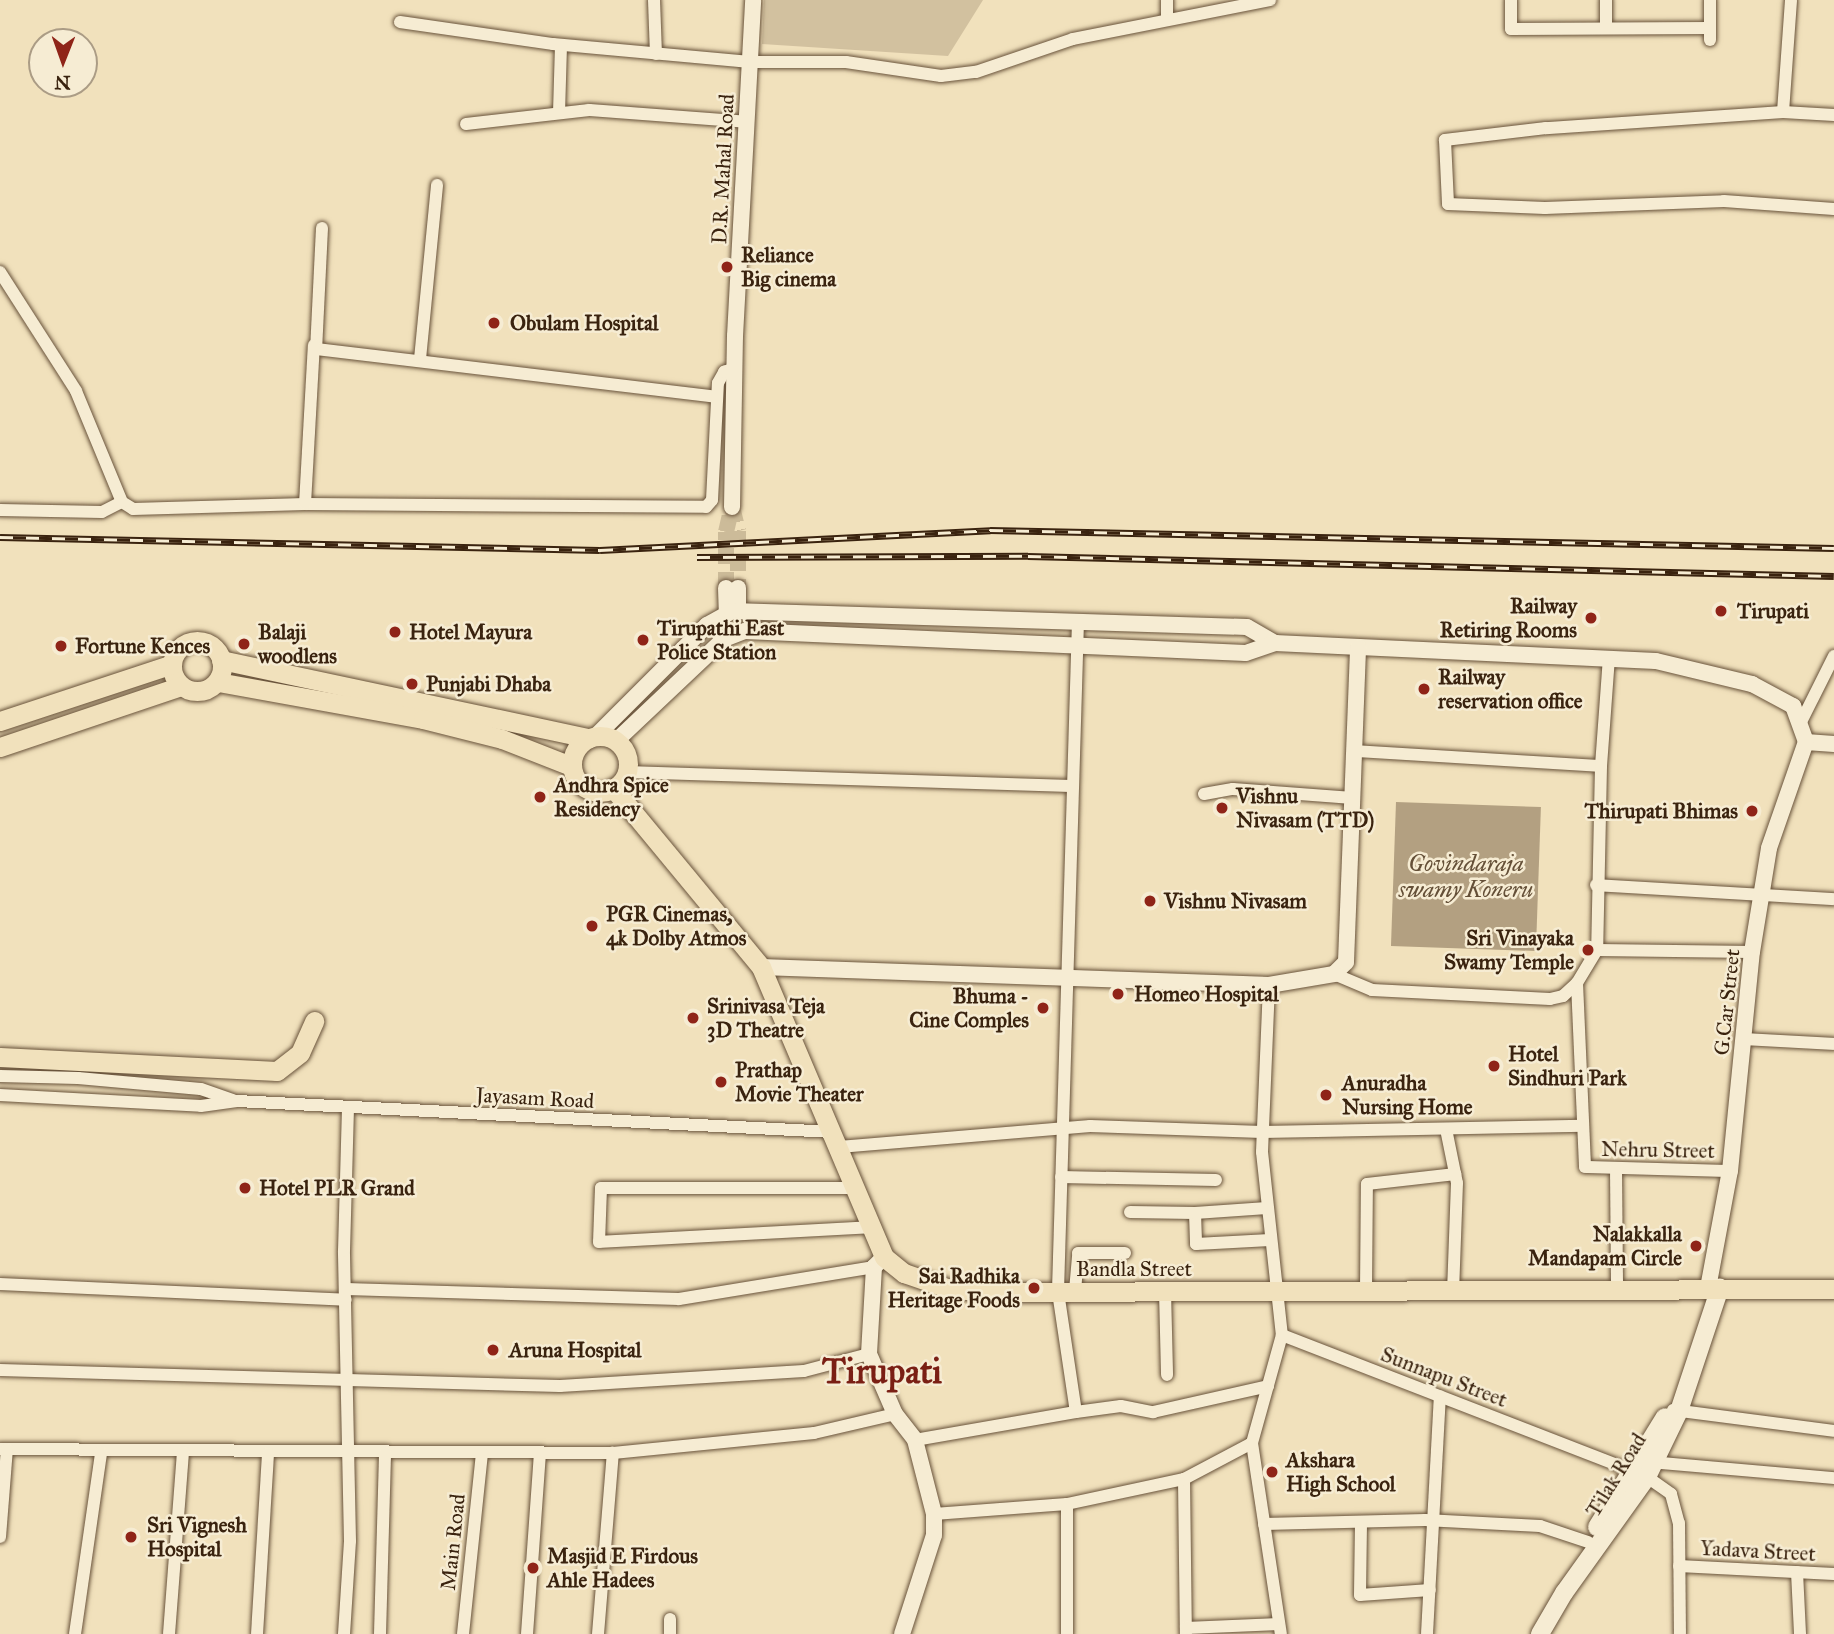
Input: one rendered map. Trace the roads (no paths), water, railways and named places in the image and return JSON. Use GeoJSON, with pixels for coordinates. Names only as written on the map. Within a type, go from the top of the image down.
{"type":"FeatureCollection","features":[{"type":"Feature","properties":{"kind":"main road"},"geometry":{"type":"LineString","coordinates":[[181,686],[172,664],[176,652],[192,642],[210,645],[221,660],[616,741],[625,751],[626,772],[613,788]]}},
{"type":"Feature","properties":{"kind":"main road"},"geometry":{"type":"LineString","coordinates":[[218,682],[221,660]]}},
{"type":"Feature","properties":{"kind":"main road"},"geometry":{"type":"LineString","coordinates":[[0,721],[172,664]]}},
{"type":"Feature","properties":{"kind":"main road"},"geometry":{"type":"LineString","coordinates":[[0,747],[181,686],[200,691],[218,682],[423,719],[502,739],[572,766],[586,788],[613,788]]}},
{"type":"Feature","properties":{"kind":"main road"},"geometry":{"type":"LineString","coordinates":[[572,766],[578,746],[592,737]]}},
{"type":"Feature","properties":{"kind":"main road"},"geometry":{"type":"LineString","coordinates":[[613,788],[761,967],[873,1227],[879,1262]]}},
{"type":"Feature","properties":{"kind":"main road"},"geometry":{"type":"LineString","coordinates":[[0,1057],[277,1071],[300,1054],[314,1021]]}},
{"type":"Feature","properties":{"kind":"main road","name":"Bandla Street"},"geometry":{"type":"LineString","coordinates":[[879,1262],[950,1289],[1274,1293],[1617,1289],[1714,1282],[1834,1289]]}},
{"type":"Feature","properties":{"kind":"main road","name":"Tilak Road"},"geometry":{"type":"LineString","coordinates":[[1540,1634],[1674,1410],[1714,1282]]}},
{"type":"Feature","properties":{"kind":"main road","name":"Tilak Road"},"geometry":{"type":"LineString","coordinates":[[1531,1634],[1588,1542],[1641,1468]]}},
{"type":"Feature","properties":{"kind":"street"},"geometry":{"type":"LineString","coordinates":[[654,0],[656,54]]}},
{"type":"Feature","properties":{"kind":"street","name":"D.R. Mahal Road"},"geometry":{"type":"LineString","coordinates":[[732,507],[734,368],[753,0]]}},
{"type":"Feature","properties":{"kind":"street"},"geometry":{"type":"LineString","coordinates":[[1167,0],[1167,18]]}},
{"type":"Feature","properties":{"kind":"street"},"geometry":{"type":"LineString","coordinates":[[400,22],[561,45],[656,54],[750,62],[829,61],[960,75],[1073,38],[1270,0]]}},
{"type":"Feature","properties":{"kind":"street"},"geometry":{"type":"LineString","coordinates":[[1511,0],[1511,29],[1606,28],[1710,34],[1710,0]]}},
{"type":"Feature","properties":{"kind":"street"},"geometry":{"type":"LineString","coordinates":[[1606,0],[1606,28]]}},
{"type":"Feature","properties":{"kind":"street"},"geometry":{"type":"LineString","coordinates":[[1783,112],[1791,0]]}},
{"type":"Feature","properties":{"kind":"street"},"geometry":{"type":"LineString","coordinates":[[559,113],[561,45]]}},
{"type":"Feature","properties":{"kind":"street"},"geometry":{"type":"LineString","coordinates":[[466,124],[589,110],[747,122]]}},
{"type":"Feature","properties":{"kind":"street"},"geometry":{"type":"LineString","coordinates":[[1834,115],[1783,112],[1546,128],[1445,140],[1448,204],[1545,208],[1724,201],[1834,209]]}},
{"type":"Feature","properties":{"kind":"street"},"geometry":{"type":"LineString","coordinates":[[420,359],[437,185]]}},
{"type":"Feature","properties":{"kind":"street"},"geometry":{"type":"LineString","coordinates":[[305,505],[322,228]]}},
{"type":"Feature","properties":{"kind":"street"},"geometry":{"type":"LineString","coordinates":[[0,272],[6,293],[76,391],[122,502],[134,509],[305,505],[706,507],[712,500],[716,397],[724,372],[734,368]]}},
{"type":"Feature","properties":{"kind":"street"},"geometry":{"type":"LineString","coordinates":[[314,345],[321,350],[420,359],[716,397]]}},
{"type":"Feature","properties":{"kind":"street"},"geometry":{"type":"LineString","coordinates":[[0,510],[102,512],[122,502]]}},
{"type":"Feature","properties":{"kind":"street"},"geometry":{"type":"LineString","coordinates":[[732,588],[732,612]]}},
{"type":"Feature","properties":{"kind":"street"},"geometry":{"type":"LineString","coordinates":[[592,737],[672,657],[732,612],[1247,627],[1275,643]]}},
{"type":"Feature","properties":{"kind":"street"},"geometry":{"type":"LineString","coordinates":[[1076,1412],[1061,1177],[1078,621]]}},
{"type":"Feature","properties":{"kind":"street"},"geometry":{"type":"LineString","coordinates":[[616,741],[734,632],[1246,653],[1275,643],[1656,661],[1752,684],[1793,706],[1801,722],[1805,742],[1834,744]]}},
{"type":"Feature","properties":{"kind":"street"},"geometry":{"type":"LineString","coordinates":[[1334,974],[1346,962],[1358,648]]}},
{"type":"Feature","properties":{"kind":"street"},"geometry":{"type":"LineString","coordinates":[[1801,722],[1834,656]]}},
{"type":"Feature","properties":{"kind":"street"},"geometry":{"type":"LineString","coordinates":[[761,967],[1269,985],[1334,974],[1372,990],[1550,999],[1563,996],[1577,983],[1597,950],[1596,885],[1609,658]]}},
{"type":"Feature","properties":{"kind":"street","name":"G.Car Street"},"geometry":{"type":"LineString","coordinates":[[1714,1282],[1730,1171],[1752,952],[1769,848],[1805,742]]}},
{"type":"Feature","properties":{"kind":"street"},"geometry":{"type":"LineString","coordinates":[[1355,751],[1601,766]]}},
{"type":"Feature","properties":{"kind":"street"},"geometry":{"type":"LineString","coordinates":[[626,772],[1071,786]]}},
{"type":"Feature","properties":{"kind":"street"},"geometry":{"type":"LineString","coordinates":[[1204,794],[1233,789],[1353,797]]}},
{"type":"Feature","properties":{"kind":"street"},"geometry":{"type":"LineString","coordinates":[[1596,885],[1834,899]]}},
{"type":"Feature","properties":{"kind":"street"},"geometry":{"type":"LineString","coordinates":[[1597,950],[1752,952]]}},
{"type":"Feature","properties":{"kind":"street","name":"Nehru Street"},"geometry":{"type":"LineString","coordinates":[[1577,983],[1585,1167],[1730,1171]]}},
{"type":"Feature","properties":{"kind":"street"},"geometry":{"type":"LineString","coordinates":[[1184,1479],[1186,1631],[1280,1629],[1252,1443],[1282,1335],[1274,1293],[1262,1132],[1269,985]]}},
{"type":"Feature","properties":{"kind":"street"},"geometry":{"type":"LineString","coordinates":[[1745,1039],[1834,1044]]}},
{"type":"Feature","properties":{"kind":"street","name":"Jayasam Road"},"geometry":{"type":"LineString","coordinates":[[0,1076],[201,1089],[237,1101]]}},
{"type":"Feature","properties":{"kind":"street","name":"Jayasam Road"},"geometry":{"type":"LineString","coordinates":[[0,1096],[201,1106],[237,1101],[836,1139],[1062,1128]]}},
{"type":"Feature","properties":{"kind":"street"},"geometry":{"type":"LineString","coordinates":[[344,1634],[348,1452],[348,1109]]}},
{"type":"Feature","properties":{"kind":"street","name":"Nehru Street"},"geometry":{"type":"LineString","coordinates":[[1062,1128],[1262,1132],[1583,1126]]}},
{"type":"Feature","properties":{"kind":"street"},"geometry":{"type":"LineString","coordinates":[[1446,1129],[1455,1174],[1453,1290]]}},
{"type":"Feature","properties":{"kind":"street"},"geometry":{"type":"LineString","coordinates":[[1616,1168],[1617,1289]]}},
{"type":"Feature","properties":{"kind":"street"},"geometry":{"type":"LineString","coordinates":[[1366,1290],[1367,1184],[1455,1174]]}},
{"type":"Feature","properties":{"kind":"street"},"geometry":{"type":"LineString","coordinates":[[1061,1177],[1216,1180]]}},
{"type":"Feature","properties":{"kind":"street"},"geometry":{"type":"LineString","coordinates":[[856,1188],[601,1188],[599,1242],[873,1227]]}},
{"type":"Feature","properties":{"kind":"street"},"geometry":{"type":"LineString","coordinates":[[1130,1212],[1195,1213],[1267,1208]]}},
{"type":"Feature","properties":{"kind":"street"},"geometry":{"type":"LineString","coordinates":[[1195,1213],[1196,1244],[1270,1240]]}},
{"type":"Feature","properties":{"kind":"street"},"geometry":{"type":"LineString","coordinates":[[1067,1292],[1078,1253],[1125,1253]]}},
{"type":"Feature","properties":{"kind":"street"},"geometry":{"type":"LineString","coordinates":[[0,1284],[346,1294],[679,1299],[879,1262],[869,1354],[895,1414],[915,1440],[934,1514],[934,1535],[902,1634]]}},
{"type":"Feature","properties":{"kind":"street"},"geometry":{"type":"LineString","coordinates":[[1166,1291],[1167,1375]]}},
{"type":"Feature","properties":{"kind":"street","name":"Sunnapu Street"},"geometry":{"type":"LineString","coordinates":[[1282,1335],[1440,1396],[1641,1468]]}},
{"type":"Feature","properties":{"kind":"street"},"geometry":{"type":"LineString","coordinates":[[0,1370],[560,1386],[804,1371],[869,1354]]}},
{"type":"Feature","properties":{"kind":"street"},"geometry":{"type":"LineString","coordinates":[[915,1440],[1121,1406],[1153,1412],[1268,1386]]}},
{"type":"Feature","properties":{"kind":"street"},"geometry":{"type":"LineString","coordinates":[[1427,1634],[1440,1396]]}},
{"type":"Feature","properties":{"kind":"street"},"geometry":{"type":"LineString","coordinates":[[1674,1410],[1834,1431]]}},
{"type":"Feature","properties":{"kind":"street"},"geometry":{"type":"LineString","coordinates":[[0,1537],[4,1449],[101,1453],[613,1453],[814,1433],[895,1414]]}},
{"type":"Feature","properties":{"kind":"street"},"geometry":{"type":"LineString","coordinates":[[934,1514],[1067,1504],[1184,1479],[1252,1443]]}},
{"type":"Feature","properties":{"kind":"street"},"geometry":{"type":"LineString","coordinates":[[380,1634],[385,1452]]}},
{"type":"Feature","properties":{"kind":"street"},"geometry":{"type":"LineString","coordinates":[[75,1634],[101,1453]]}},
{"type":"Feature","properties":{"kind":"street"},"geometry":{"type":"LineString","coordinates":[[169,1634],[183,1453]]}},
{"type":"Feature","properties":{"kind":"street"},"geometry":{"type":"LineString","coordinates":[[257,1634],[268,1453]]}},
{"type":"Feature","properties":{"kind":"street","name":"Main Road"},"geometry":{"type":"LineString","coordinates":[[463,1634],[482,1453]]}},
{"type":"Feature","properties":{"kind":"street"},"geometry":{"type":"LineString","coordinates":[[598,1634],[613,1453]]}},
{"type":"Feature","properties":{"kind":"street"},"geometry":{"type":"LineString","coordinates":[[527,1634],[540,1454]]}},
{"type":"Feature","properties":{"kind":"street"},"geometry":{"type":"LineString","coordinates":[[1641,1468],[1834,1479]]}},
{"type":"Feature","properties":{"kind":"street"},"geometry":{"type":"LineString","coordinates":[[1641,1468],[1671,1494],[1679,1522],[1680,1634]]}},
{"type":"Feature","properties":{"kind":"street"},"geometry":{"type":"LineString","coordinates":[[1067,1504],[1067,1634]]}},
{"type":"Feature","properties":{"kind":"street"},"geometry":{"type":"LineString","coordinates":[[1264,1524],[1434,1521],[1540,1526],[1588,1542]]}},
{"type":"Feature","properties":{"kind":"street"},"geometry":{"type":"LineString","coordinates":[[1361,1523],[1360,1595],[1430,1590]]}},
{"type":"Feature","properties":{"kind":"street","name":"Yadava Street"},"geometry":{"type":"LineString","coordinates":[[1679,1566],[1834,1574]]}},
{"type":"Feature","properties":{"kind":"street"},"geometry":{"type":"LineString","coordinates":[[1797,1572],[1800,1634]]}},
{"type":"Feature","properties":{"kind":"street"},"geometry":{"type":"LineString","coordinates":[[670,1619],[670,1634]]}},
{"type":"Feature","properties":{"kind":"water","name":"Govindaraja swamy Koneru"},"geometry":{"type":"Polygon","coordinates":[[[1396,802],[1541,807],[1536,951],[1391,946],[1396,802]]]}},
{"type":"Feature","properties":{"kind":"tunnel"},"geometry":{"type":"LineString","coordinates":[[732,507],[738,531],[738,588]]}},
{"type":"Feature","properties":{"kind":"tunnel"},"geometry":{"type":"LineString","coordinates":[[726,588],[726,532],[731,510]]}},
{"type":"Feature","properties":{"kind":"railway"},"geometry":{"type":"LineString","coordinates":[[0,537],[600,550],[990,530],[1834,548]]}},
{"type":"Feature","properties":{"kind":"railway"},"geometry":{"type":"LineString","coordinates":[[697,557],[1028,556],[1834,576]]}},
{"type":"Feature","properties":{"kind":"place","name":"Reliance Big cinema"},"geometry":{"type":"Point","coordinates":[727,267]}},
{"type":"Feature","properties":{"kind":"place","name":"Obulam Hospital"},"geometry":{"type":"Point","coordinates":[494,323]}},
{"type":"Feature","properties":{"kind":"place","name":"Tirupati"},"geometry":{"type":"Point","coordinates":[1721,611]}},
{"type":"Feature","properties":{"kind":"place","name":"Railway Retiring Rooms"},"geometry":{"type":"Point","coordinates":[1591,618]}},
{"type":"Feature","properties":{"kind":"place","name":"Hotel Mayura"},"geometry":{"type":"Point","coordinates":[395,632]}},
{"type":"Feature","properties":{"kind":"place","name":"Tirupathi East Police Station"},"geometry":{"type":"Point","coordinates":[643,640]}},
{"type":"Feature","properties":{"kind":"place","name":"Balaji woodlens"},"geometry":{"type":"Point","coordinates":[244,644]}},
{"type":"Feature","properties":{"kind":"place","name":"Fortune Kences"},"geometry":{"type":"Point","coordinates":[61,646]}},
{"type":"Feature","properties":{"kind":"place","name":"Punjabi Dhaba"},"geometry":{"type":"Point","coordinates":[412,684]}},
{"type":"Feature","properties":{"kind":"place","name":"Railway reservation office"},"geometry":{"type":"Point","coordinates":[1424,689]}},
{"type":"Feature","properties":{"kind":"place","name":"Andhra Spice Residency"},"geometry":{"type":"Point","coordinates":[540,797]}},
{"type":"Feature","properties":{"kind":"place","name":"Vishnu Nivasam (TTD)"},"geometry":{"type":"Point","coordinates":[1222,808]}},
{"type":"Feature","properties":{"kind":"place","name":"Thirupati Bhimas"},"geometry":{"type":"Point","coordinates":[1752,811]}},
{"type":"Feature","properties":{"kind":"place","name":"Vishnu Nivasam"},"geometry":{"type":"Point","coordinates":[1150,901]}},
{"type":"Feature","properties":{"kind":"place","name":"PGR Cinemas, 4k Dolby Atmos"},"geometry":{"type":"Point","coordinates":[592,926]}},
{"type":"Feature","properties":{"kind":"place","name":"Sri Vinayaka Swamy Temple"},"geometry":{"type":"Point","coordinates":[1588,950]}},
{"type":"Feature","properties":{"kind":"place","name":"Homeo Hospital"},"geometry":{"type":"Point","coordinates":[1118,994]}},
{"type":"Feature","properties":{"kind":"place","name":"Bhuma - Cine Comples"},"geometry":{"type":"Point","coordinates":[1043,1008]}},
{"type":"Feature","properties":{"kind":"place","name":"Srinivasa Teja 3D Theatre"},"geometry":{"type":"Point","coordinates":[693,1018]}},
{"type":"Feature","properties":{"kind":"place","name":"Hotel Sindhuri Park"},"geometry":{"type":"Point","coordinates":[1494,1066]}},
{"type":"Feature","properties":{"kind":"place","name":"Prathap Movie Theater"},"geometry":{"type":"Point","coordinates":[721,1082]}},
{"type":"Feature","properties":{"kind":"place","name":"Anuradha Nursing Home"},"geometry":{"type":"Point","coordinates":[1326,1095]}},
{"type":"Feature","properties":{"kind":"place","name":"Hotel PLR Grand"},"geometry":{"type":"Point","coordinates":[245,1188]}},
{"type":"Feature","properties":{"kind":"place","name":"Nalakkalla Mandapam Circle"},"geometry":{"type":"Point","coordinates":[1696,1246]}},
{"type":"Feature","properties":{"kind":"place","name":"Sai Radhika Heritage Foods"},"geometry":{"type":"Point","coordinates":[1034,1288]}},
{"type":"Feature","properties":{"kind":"place","name":"Aruna Hospital"},"geometry":{"type":"Point","coordinates":[493,1350]}},
{"type":"Feature","properties":{"kind":"place","name":"Akshara High School"},"geometry":{"type":"Point","coordinates":[1272,1472]}},
{"type":"Feature","properties":{"kind":"place","name":"Sri Vignesh Hospital"},"geometry":{"type":"Point","coordinates":[131,1537]}},
{"type":"Feature","properties":{"kind":"place","name":"Masjid E Firdous Ahle Hadees"},"geometry":{"type":"Point","coordinates":[533,1568]}},
{"type":"Feature","properties":{"kind":"district","name":"Tirupati"},"geometry":{"type":"Point","coordinates":[882,1372]}}]}
